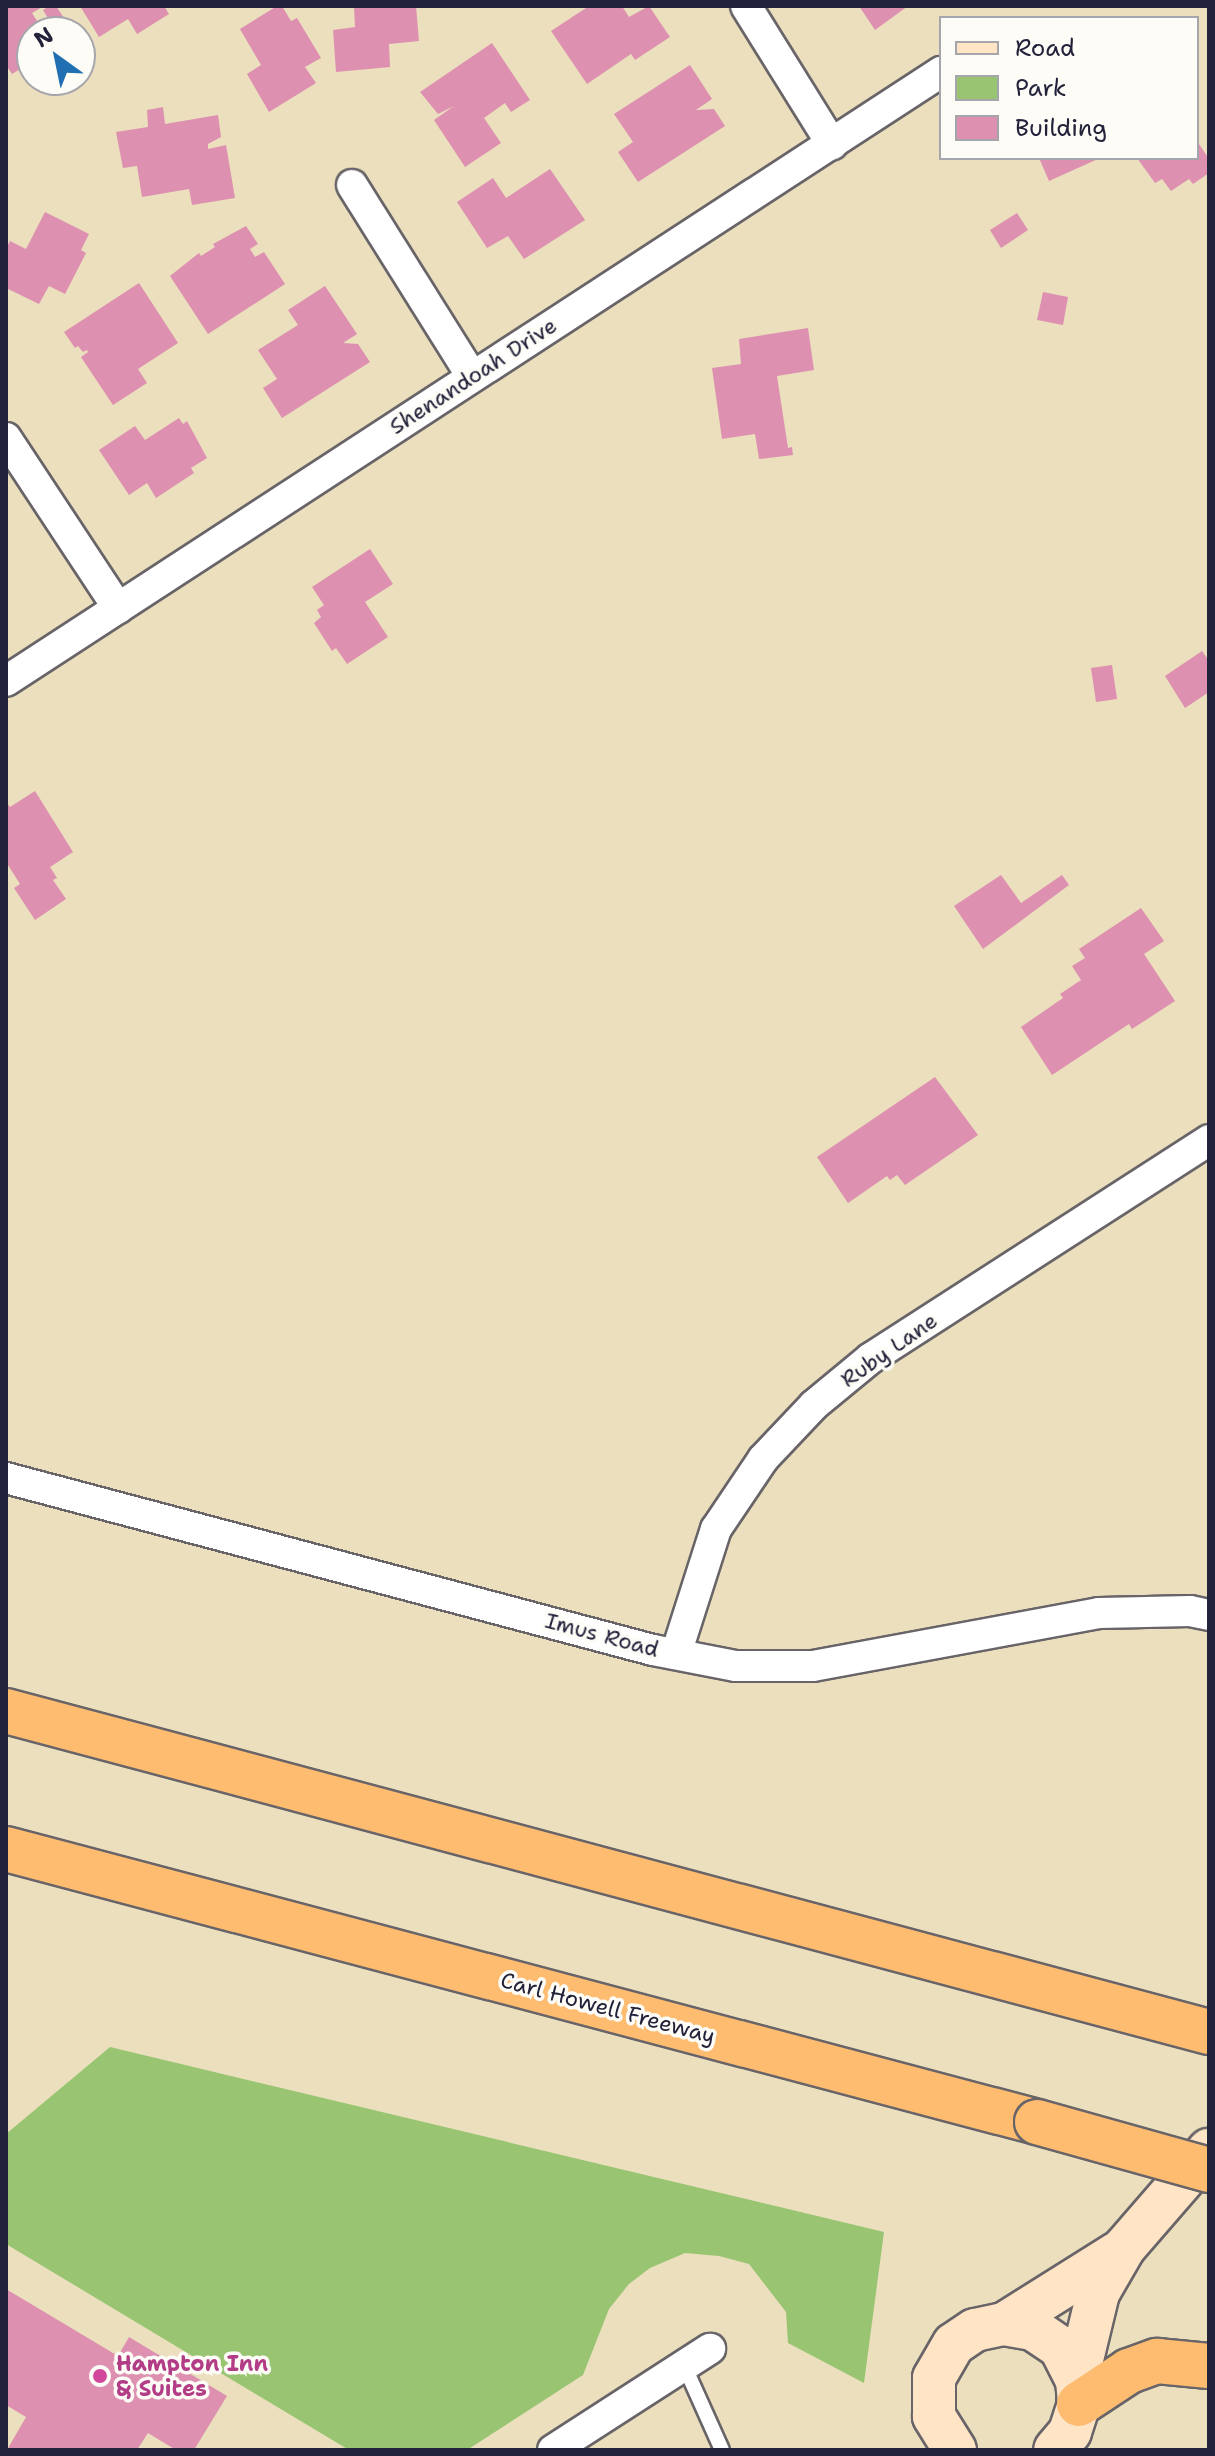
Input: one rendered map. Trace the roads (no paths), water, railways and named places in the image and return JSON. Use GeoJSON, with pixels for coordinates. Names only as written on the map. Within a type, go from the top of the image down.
{"type":"FeatureCollection","features":[{"type":"Feature","properties":{"kind":"highway"},"geometry":{"type":"LineString","coordinates":[[6,1711],[1209,2032]]}},
{"type":"Feature","properties":{"kind":"highway","name":"Carl Howell Freeway"},"geometry":{"type":"LineString","coordinates":[[6,1849],[1209,2170]]}},
{"type":"Feature","properties":{"kind":"highway"},"geometry":{"type":"LineString","coordinates":[[1078,2392],[1157,2361],[1209,2366]]}},
{"type":"Feature","properties":{"kind":"main road"},"geometry":{"type":"LineString","coordinates":[[1055,2450],[1070,2432],[1098,2293],[1124,2248],[1209,2150]]}},
{"type":"Feature","properties":{"kind":"main road"},"geometry":{"type":"LineString","coordinates":[[939,2439],[934,2378],[945,2355],[975,2330],[1004,2324],[1124,2248]]}},
{"type":"Feature","properties":{"kind":"main road"},"geometry":{"type":"LineString","coordinates":[[1004,2324],[1033,2329],[1060,2347],[1078,2392]]}},
{"type":"Feature","properties":{"kind":"street"},"geometry":{"type":"LineString","coordinates":[[746,6],[832,144]]}},
{"type":"Feature","properties":{"kind":"street","name":"Shenandoah Drive"},"geometry":{"type":"LineString","coordinates":[[6,681],[939,73]]}},
{"type":"Feature","properties":{"kind":"street"},"geometry":{"type":"LineString","coordinates":[[352,185],[472,376]]}},
{"type":"Feature","properties":{"kind":"street"},"geometry":{"type":"LineString","coordinates":[[6,438],[118,608]]}},
{"type":"Feature","properties":{"kind":"street","name":"Ruby Lane"},"geometry":{"type":"LineString","coordinates":[[676,1654],[716,1529],[763,1459],[814,1405],[871,1358],[1209,1140]]}},
{"type":"Feature","properties":{"kind":"street","name":"Imus Road"},"geometry":{"type":"LineString","coordinates":[[6,1478],[676,1654],[735,1666],[813,1666],[1099,1613],[1190,1611],[1209,1615]]}},
{"type":"Feature","properties":{"kind":"street"},"geometry":{"type":"LineString","coordinates":[[553,2450],[710,2349]]}},
{"type":"Feature","properties":{"kind":"lane"},"geometry":{"type":"LineString","coordinates":[[684,2365],[722,2450]]}},
{"type":"Feature","properties":{"kind":"place","name":"Hampton Inn & Suites"},"geometry":{"type":"Point","coordinates":[100,2376]}}]}
